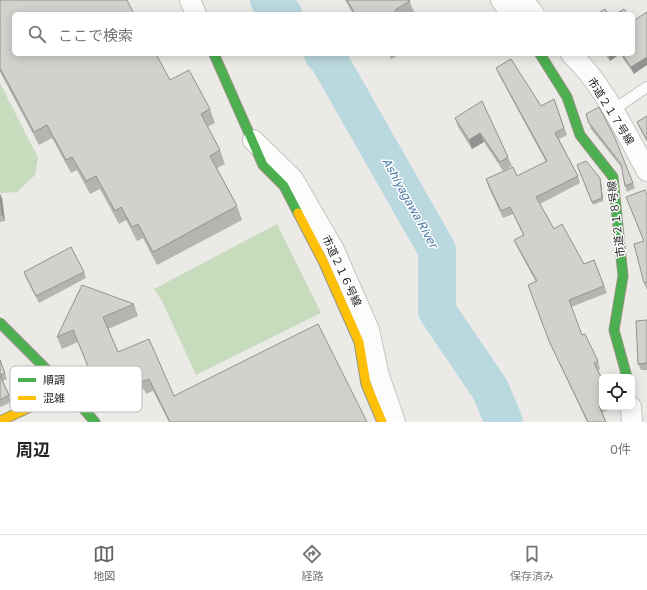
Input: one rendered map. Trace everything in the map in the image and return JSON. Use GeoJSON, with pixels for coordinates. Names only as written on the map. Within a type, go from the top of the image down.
{"type":"FeatureCollection","features":[{"type":"Feature","properties":{"kind":"street"},"geometry":{"type":"LineString","coordinates":[[190,0],[195,12]]}},
{"type":"Feature","properties":{"kind":"street"},"geometry":{"type":"LineString","coordinates":[[501,0],[510,12]]}},
{"type":"Feature","properties":{"kind":"street"},"geometry":{"type":"LineString","coordinates":[[523,0],[532,12]]}},
{"type":"Feature","properties":{"kind":"street","name":"市道２１６号線"},"geometry":{"type":"LineString","coordinates":[[215,56],[263,165],[284,186],[324,261],[359,342],[366,384],[382,422]]}},
{"type":"Feature","properties":{"kind":"street","name":"市道２１８号線"},"geometry":{"type":"LineString","coordinates":[[541,56],[567,97],[580,135],[613,177],[623,276],[614,330],[626,374]]}},
{"type":"Feature","properties":{"kind":"street","name":"市道２１７号線"},"geometry":{"type":"LineString","coordinates":[[573,56],[582,64],[613,110],[647,171]]}},
{"type":"Feature","properties":{"kind":"street","name":"市道２１６号線"},"geometry":{"type":"LineString","coordinates":[[253,140],[293,178],[334,250],[369,330],[379,376],[395,422]]}},
{"type":"Feature","properties":{"kind":"street"},"geometry":{"type":"LineString","coordinates":[[0,323],[43,366]]}},
{"type":"Feature","properties":{"kind":"street"},"geometry":{"type":"LineString","coordinates":[[631,410],[632,422]]}},
{"type":"Feature","properties":{"kind":"street"},"geometry":{"type":"LineString","coordinates":[[0,421],[19,412]]}},
{"type":"Feature","properties":{"kind":"street"},"geometry":{"type":"LineString","coordinates":[[86,412],[95,422]]}},
{"type":"Feature","properties":{"kind":"lane"},"geometry":{"type":"LineString","coordinates":[[613,110],[647,87]]}},
{"type":"Feature","properties":{"kind":"green space"},"geometry":{"type":"Polygon","coordinates":[[[0,83],[38,158],[35,175],[17,192],[0,193],[0,83]]]}},
{"type":"Feature","properties":{"kind":"green space"},"geometry":{"type":"Polygon","coordinates":[[[277,224],[321,313],[196,375],[162,301],[154,289],[277,224]]]}},
{"type":"Feature","properties":{"kind":"building"},"geometry":{"type":"Polygon","coordinates":[[[0,0],[127,0],[133,12],[12,12],[12,56],[157,56],[170,80],[189,70],[210,109],[201,114],[220,150],[210,156],[237,206],[153,252],[138,224],[132,227],[121,207],[115,211],[96,176],[86,181],[72,157],[66,160],[47,125],[34,132],[0,68],[0,0]]]}},
{"type":"Feature","properties":{"kind":"building"},"geometry":{"type":"Polygon","coordinates":[[[347,0],[410,1],[395,10],[396,12],[354,12],[347,0]]]}},
{"type":"Feature","properties":{"kind":"building"},"geometry":{"type":"Polygon","coordinates":[[[624,9],[626,12],[619,12],[624,9]]]}},
{"type":"Feature","properties":{"kind":"building"},"geometry":{"type":"Polygon","coordinates":[[[647,12],[647,57],[631,67],[623,56],[635,56],[635,20],[647,12]]]}},
{"type":"Feature","properties":{"kind":"building"},"geometry":{"type":"Polygon","coordinates":[[[511,59],[541,106],[554,99],[564,128],[555,133],[578,176],[536,197],[554,229],[562,224],[584,264],[594,260],[604,286],[569,300],[582,335],[585,334],[598,361],[594,363],[600,374],[599,410],[601,410],[606,422],[588,422],[549,341],[528,285],[537,281],[514,240],[524,235],[510,207],[501,211],[486,179],[513,167],[517,176],[547,161],[496,68],[511,59]]]}},
{"type":"Feature","properties":{"kind":"building"},"geometry":{"type":"Polygon","coordinates":[[[482,101],[508,157],[500,162],[480,133],[469,140],[455,118],[482,101]]]}},
{"type":"Feature","properties":{"kind":"building"},"geometry":{"type":"Polygon","coordinates":[[[599,107],[615,138],[633,183],[625,186],[621,164],[589,123],[586,114],[599,107]]]}},
{"type":"Feature","properties":{"kind":"building"},"geometry":{"type":"Polygon","coordinates":[[[647,116],[647,140],[637,122],[647,116]]]}},
{"type":"Feature","properties":{"kind":"building"},"geometry":{"type":"Polygon","coordinates":[[[586,161],[600,178],[602,198],[592,202],[577,165],[586,161]]]}},
{"type":"Feature","properties":{"kind":"building"},"geometry":{"type":"Polygon","coordinates":[[[645,190],[647,195],[647,282],[644,283],[634,244],[644,241],[626,197],[645,190]]]}},
{"type":"Feature","properties":{"kind":"building"},"geometry":{"type":"Polygon","coordinates":[[[0,198],[2,214],[0,215],[0,198]]]}},
{"type":"Feature","properties":{"kind":"building"},"geometry":{"type":"Polygon","coordinates":[[[71,247],[84,272],[36,296],[24,272],[71,247]]]}},
{"type":"Feature","properties":{"kind":"building"},"geometry":{"type":"Polygon","coordinates":[[[82,285],[134,304],[103,317],[118,352],[149,339],[174,396],[318,324],[367,422],[170,422],[149,379],[142,382],[142,366],[88,366],[73,330],[57,337],[82,285]]]}},
{"type":"Feature","properties":{"kind":"building"},"geometry":{"type":"Polygon","coordinates":[[[647,320],[647,363],[638,364],[636,321],[647,320]]]}},
{"type":"Feature","properties":{"kind":"building"},"geometry":{"type":"Polygon","coordinates":[[[0,360],[5,373],[0,375],[0,360]]]}},
{"type":"Feature","properties":{"kind":"building"},"geometry":{"type":"Polygon","coordinates":[[[0,376],[9,395],[0,400],[0,376]]]}},
{"type":"Feature","properties":{"kind":"waterway","name":"Ashiyagawa River"},"geometry":{"type":"LineString","coordinates":[[269,0],[281,12]]}},
{"type":"Feature","properties":{"kind":"waterway","name":"Ashiyagawa River"},"geometry":{"type":"LineString","coordinates":[[325,56],[329,60],[437,250],[437,311],[490,389],[504,422]]}},
{"type":"Feature","properties":{"kind":"traffic: fast"},"geometry":{"type":"LineString","coordinates":[[215,56],[263,165],[284,186],[298,213]]}},
{"type":"Feature","properties":{"kind":"traffic: fast"},"geometry":{"type":"LineString","coordinates":[[541,56],[567,97],[580,135],[613,177],[623,276],[614,330],[626,374]]}},
{"type":"Feature","properties":{"kind":"traffic: fast"},"geometry":{"type":"LineString","coordinates":[[0,323],[43,366]]}},
{"type":"Feature","properties":{"kind":"traffic: fast"},"geometry":{"type":"LineString","coordinates":[[86,412],[95,422]]}},
{"type":"Feature","properties":{"kind":"traffic: slow"},"geometry":{"type":"LineString","coordinates":[[298,213],[323,261],[359,342],[366,384],[382,422]]}},
{"type":"Feature","properties":{"kind":"traffic: slow"},"geometry":{"type":"LineString","coordinates":[[0,421],[19,412]]}}]}
